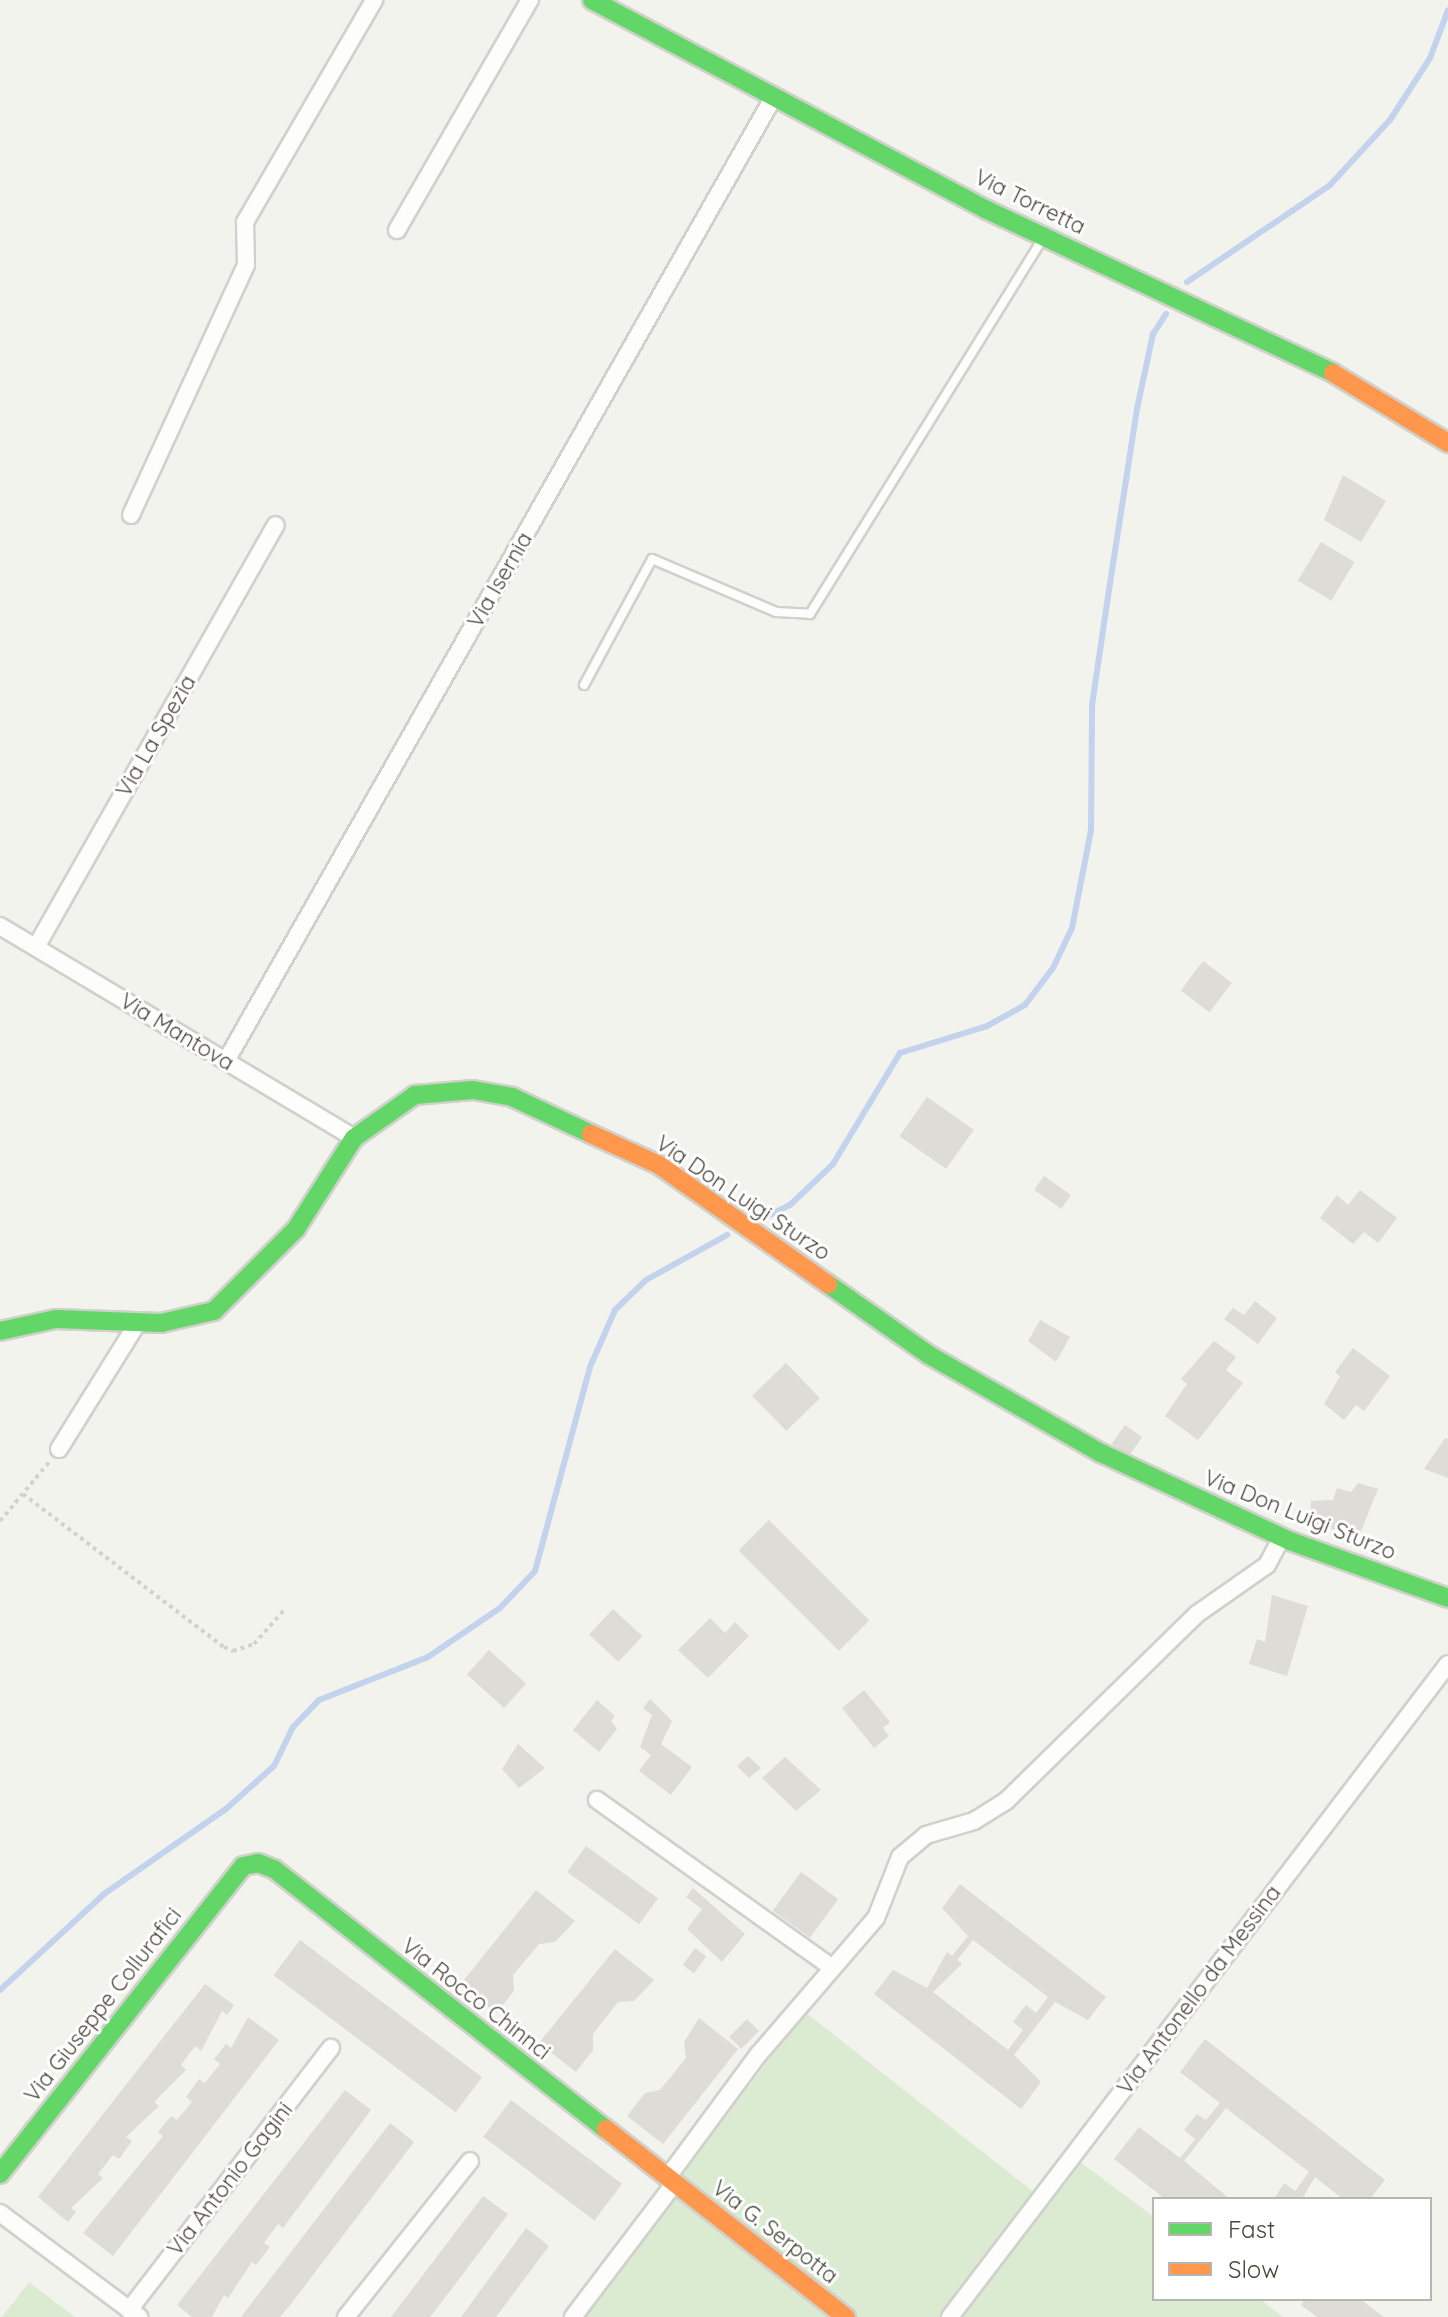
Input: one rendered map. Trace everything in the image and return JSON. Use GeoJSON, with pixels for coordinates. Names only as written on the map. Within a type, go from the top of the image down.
{"type":"FeatureCollection","features":[{"type":"Feature","properties":{"kind":"street"},"geometry":{"type":"LineString","coordinates":[[131,515],[246,265],[245,222],[374,0]]}},
{"type":"Feature","properties":{"kind":"street"},"geometry":{"type":"LineString","coordinates":[[397,230],[530,0]]}},
{"type":"Feature","properties":{"kind":"street","name":"Via Torretta"},"geometry":{"type":"LineString","coordinates":[[592,0],[773,98],[1044,237],[1363,387],[1446,439]]}},
{"type":"Feature","properties":{"kind":"street","name":"Via Isernia"},"geometry":{"type":"LineString","coordinates":[[226,1061],[773,98]]}},
{"type":"Feature","properties":{"kind":"street","name":"Via La Spezia"},"geometry":{"type":"LineString","coordinates":[[36,947],[276,525]]}},
{"type":"Feature","properties":{"kind":"street","name":"Via Mantova"},"geometry":{"type":"LineString","coordinates":[[0,926],[354,1138]]}},
{"type":"Feature","properties":{"kind":"street","name":"Via Don Luigi Sturzo"},"geometry":{"type":"LineString","coordinates":[[0,1331],[56,1319],[138,1322],[192,1319],[233,1298],[296,1229],[354,1138],[415,1095],[451,1088],[512,1097],[659,1165],[968,1377],[1101,1453],[1282,1537],[1448,1598]]}},
{"type":"Feature","properties":{"kind":"street"},"geometry":{"type":"LineString","coordinates":[[59,1449],[138,1322]]}},
{"type":"Feature","properties":{"kind":"street"},"geometry":{"type":"LineString","coordinates":[[573,2317],[670,2181],[831,1967],[876,1918],[900,1857],[926,1835],[974,1821],[1006,1801],[1197,1614],[1267,1565],[1282,1537]]}},
{"type":"Feature","properties":{"kind":"street","name":"Via Antonello da Messina"},"geometry":{"type":"LineString","coordinates":[[950,2317],[1448,1664]]}},
{"type":"Feature","properties":{"kind":"street"},"geometry":{"type":"LineString","coordinates":[[597,1800],[831,1967]]}},
{"type":"Feature","properties":{"kind":"street","name":"Via Giuseppe Collurafici"},"geometry":{"type":"LineString","coordinates":[[0,2174],[243,1866]]}},
{"type":"Feature","properties":{"kind":"street","name":"Via Rocco Chinnci"},"geometry":{"type":"LineString","coordinates":[[243,1866],[274,1869],[670,2181]]}},
{"type":"Feature","properties":{"kind":"street","name":"Via Antonio Gagini"},"geometry":{"type":"LineString","coordinates":[[134,2313],[331,2048]]}},
{"type":"Feature","properties":{"kind":"street"},"geometry":{"type":"LineString","coordinates":[[346,2317],[470,2161]]}},
{"type":"Feature","properties":{"kind":"street","name":"Via G. Serpotta"},"geometry":{"type":"LineString","coordinates":[[670,2181],[846,2317]]}},
{"type":"Feature","properties":{"kind":"street"},"geometry":{"type":"LineString","coordinates":[[0,2213],[134,2313]]}},
{"type":"Feature","properties":{"kind":"lane"},"geometry":{"type":"LineString","coordinates":[[584,685],[652,559],[776,612],[810,614],[1044,237]]}},
{"type":"Feature","properties":{"kind":"path"},"geometry":{"type":"LineString","coordinates":[[0,1521],[59,1449]]}},
{"type":"Feature","properties":{"kind":"path"},"geometry":{"type":"LineString","coordinates":[[23,1494],[233,1651],[254,1644],[285,1609]]}},
{"type":"Feature","properties":{"kind":"green space"},"geometry":{"type":"Polygon","coordinates":[[[805,2012],[1040,2197],[1072,2156],[1152,2216],[1152,2301],[1263,2301],[1283,2317],[573,2317],[805,2012]]]}},
{"type":"Feature","properties":{"kind":"green space"},"geometry":{"type":"Polygon","coordinates":[[[29,2282],[75,2317],[2,2317],[29,2282]]]}},
{"type":"Feature","properties":{"kind":"building"},"geometry":{"type":"Polygon","coordinates":[[[1343,475],[1386,501],[1361,542],[1324,520],[1343,475]]]}},
{"type":"Feature","properties":{"kind":"building"},"geometry":{"type":"Polygon","coordinates":[[[1321,542],[1354,562],[1331,601],[1298,581],[1321,542]]]}},
{"type":"Feature","properties":{"kind":"building"},"geometry":{"type":"Polygon","coordinates":[[[1203,961],[1232,983],[1209,1012],[1181,991],[1203,961]]]}},
{"type":"Feature","properties":{"kind":"building"},"geometry":{"type":"Polygon","coordinates":[[[927,1097],[974,1130],[946,1169],[899,1136],[927,1097]]]}},
{"type":"Feature","properties":{"kind":"building"},"geometry":{"type":"Polygon","coordinates":[[[1044,1176],[1071,1195],[1061,1209],[1034,1190],[1044,1176]]]}},
{"type":"Feature","properties":{"kind":"building"},"geometry":{"type":"Polygon","coordinates":[[[1360,1190],[1397,1218],[1378,1243],[1364,1232],[1353,1244],[1320,1218],[1337,1195],[1348,1205],[1360,1190]]]}},
{"type":"Feature","properties":{"kind":"building"},"geometry":{"type":"Polygon","coordinates":[[[1255,1301],[1277,1318],[1258,1344],[1224,1319],[1233,1308],[1244,1315],[1255,1301]]]}},
{"type":"Feature","properties":{"kind":"building"},"geometry":{"type":"Polygon","coordinates":[[[1040,1320],[1070,1337],[1056,1362],[1028,1341],[1040,1320]]]}},
{"type":"Feature","properties":{"kind":"building"},"geometry":{"type":"Polygon","coordinates":[[[1214,1341],[1236,1357],[1226,1370],[1243,1383],[1198,1440],[1165,1416],[1187,1384],[1181,1379],[1214,1341]]]}},
{"type":"Feature","properties":{"kind":"building"},"geometry":{"type":"Polygon","coordinates":[[[1353,1348],[1390,1376],[1364,1411],[1356,1405],[1344,1420],[1324,1404],[1340,1376],[1335,1372],[1353,1348]]]}},
{"type":"Feature","properties":{"kind":"building"},"geometry":{"type":"Polygon","coordinates":[[[786,1363],[820,1398],[786,1431],[752,1396],[786,1363]]]}},
{"type":"Feature","properties":{"kind":"building"},"geometry":{"type":"Polygon","coordinates":[[[1125,1425],[1142,1437],[1129,1456],[1112,1444],[1125,1425]]]}},
{"type":"Feature","properties":{"kind":"building"},"geometry":{"type":"Polygon","coordinates":[[[1445,1438],[1448,1439],[1448,1478],[1424,1469],[1445,1438]]]}},
{"type":"Feature","properties":{"kind":"building"},"geometry":{"type":"Polygon","coordinates":[[[1358,1483],[1378,1489],[1361,1531],[1350,1528],[1348,1534],[1310,1522],[1311,1501],[1333,1500],[1337,1488],[1351,1492],[1358,1483]]]}},
{"type":"Feature","properties":{"kind":"building"},"geometry":{"type":"Polygon","coordinates":[[[769,1520],[869,1620],[839,1651],[739,1550],[769,1520]]]}},
{"type":"Feature","properties":{"kind":"building"},"geometry":{"type":"Polygon","coordinates":[[[1272,1595],[1308,1606],[1287,1676],[1249,1664],[1257,1639],[1265,1642],[1272,1595]]]}},
{"type":"Feature","properties":{"kind":"building"},"geometry":{"type":"Polygon","coordinates":[[[613,1609],[642,1636],[618,1662],[589,1635],[613,1609]]]}},
{"type":"Feature","properties":{"kind":"building"},"geometry":{"type":"Polygon","coordinates":[[[710,1618],[725,1633],[735,1622],[749,1636],[708,1678],[678,1650],[710,1618]]]}},
{"type":"Feature","properties":{"kind":"building"},"geometry":{"type":"Polygon","coordinates":[[[489,1650],[526,1683],[504,1708],[467,1675],[489,1650]]]}},
{"type":"Feature","properties":{"kind":"building"},"geometry":{"type":"Polygon","coordinates":[[[864,1690],[890,1722],[883,1728],[889,1736],[874,1748],[842,1708],[864,1690]]]}},
{"type":"Feature","properties":{"kind":"building"},"geometry":{"type":"Polygon","coordinates":[[[650,1699],[672,1721],[661,1744],[692,1767],[671,1795],[639,1771],[651,1755],[640,1747],[652,1715],[643,1708],[650,1699]]]}},
{"type":"Feature","properties":{"kind":"building"},"geometry":{"type":"Polygon","coordinates":[[[597,1700],[615,1716],[611,1721],[617,1729],[599,1752],[573,1730],[597,1700]]]}},
{"type":"Feature","properties":{"kind":"building"},"geometry":{"type":"Polygon","coordinates":[[[518,1744],[545,1768],[519,1788],[502,1769],[518,1744]]]}},
{"type":"Feature","properties":{"kind":"building"},"geometry":{"type":"Polygon","coordinates":[[[748,1756],[761,1768],[749,1778],[737,1766],[748,1756]]]}},
{"type":"Feature","properties":{"kind":"building"},"geometry":{"type":"Polygon","coordinates":[[[785,1757],[821,1790],[796,1811],[762,1778],[785,1757]]]}},
{"type":"Feature","properties":{"kind":"building"},"geometry":{"type":"Polygon","coordinates":[[[586,1846],[658,1898],[639,1924],[567,1872],[586,1846]]]}},
{"type":"Feature","properties":{"kind":"building"},"geometry":{"type":"Polygon","coordinates":[[[801,1872],[838,1899],[810,1938],[773,1911],[801,1872]]]}},
{"type":"Feature","properties":{"kind":"building"},"geometry":{"type":"Polygon","coordinates":[[[960,1884],[1106,1997],[1088,2020],[1055,2002],[1014,2055],[1041,2082],[1021,2109],[874,1994],[893,1970],[927,1988],[947,1952],[952,1956],[968,1936],[942,1908],[960,1884]],[[973,1940],[957,1960],[962,1964],[933,1992],[1008,2050],[1023,2030],[1013,2022],[1026,2005],[1036,2013],[1048,1997],[973,1940]]]}},
{"type":"Feature","properties":{"kind":"building"},"geometry":{"type":"Polygon","coordinates":[[[693,1888],[745,1934],[722,1962],[687,1929],[702,1909],[686,1897],[693,1888]]]}},
{"type":"Feature","properties":{"kind":"building"},"geometry":{"type":"Polygon","coordinates":[[[536,1890],[575,1921],[555,1942],[539,1944],[513,1975],[514,1991],[496,2013],[460,1985],[536,1890]]]}},
{"type":"Feature","properties":{"kind":"building"},"geometry":{"type":"Polygon","coordinates":[[[300,1940],[482,2077],[456,2112],[274,1975],[300,1940]]]}},
{"type":"Feature","properties":{"kind":"building"},"geometry":{"type":"Polygon","coordinates":[[[695,1948],[706,1956],[694,1973],[683,1965],[695,1948]]]}},
{"type":"Feature","properties":{"kind":"building"},"geometry":{"type":"Polygon","coordinates":[[[615,1949],[654,1980],[634,2001],[618,2002],[593,2034],[593,2050],[576,2072],[539,2043],[615,1949]]]}},
{"type":"Feature","properties":{"kind":"building"},"geometry":{"type":"Polygon","coordinates":[[[205,1984],[234,2005],[227,2015],[222,2011],[201,2051],[195,2046],[181,2065],[186,2070],[154,2102],[159,2106],[126,2137],[132,2141],[119,2159],[113,2155],[98,2174],[103,2178],[71,2208],[76,2212],[68,2222],[38,2197],[205,1984]]]}},
{"type":"Feature","properties":{"kind":"building"},"geometry":{"type":"Polygon","coordinates":[[[248,2017],[279,2040],[113,2256],[83,2233],[163,2136],[158,2132],[171,2116],[177,2120],[192,2102],[186,2097],[199,2079],[205,2083],[220,2064],[214,2059],[226,2044],[231,2048],[248,2017]]]}},
{"type":"Feature","properties":{"kind":"building"},"geometry":{"type":"Polygon","coordinates":[[[699,2018],[738,2049],[663,2144],[627,2116],[645,2093],[660,2090],[686,2058],[684,2042],[699,2018]]]}},
{"type":"Feature","properties":{"kind":"building"},"geometry":{"type":"Polygon","coordinates":[[[747,2019],[759,2031],[741,2049],[729,2037],[747,2019]]]}},
{"type":"Feature","properties":{"kind":"building"},"geometry":{"type":"Polygon","coordinates":[[[1205,2039],[1385,2180],[1372,2197],[1340,2197],[1315,2177],[1303,2197],[1275,2197],[1284,2183],[1295,2191],[1309,2172],[1226,2108],[1184,2161],[1228,2197],[1162,2197],[1114,2159],[1139,2127],[1180,2158],[1195,2139],[1184,2130],[1197,2114],[1206,2120],[1220,2103],[1180,2072],[1205,2039]]]}},
{"type":"Feature","properties":{"kind":"building"},"geometry":{"type":"Polygon","coordinates":[[[345,2090],[371,2110],[283,2228],[278,2224],[264,2243],[270,2247],[256,2265],[252,2262],[228,2298],[224,2295],[212,2317],[192,2317],[177,2305],[345,2090]]]}},
{"type":"Feature","properties":{"kind":"building"},"geometry":{"type":"Polygon","coordinates":[[[511,2100],[622,2184],[594,2220],[483,2137],[511,2100]]]}},
{"type":"Feature","properties":{"kind":"building"},"geometry":{"type":"Polygon","coordinates":[[[390,2123],[414,2142],[291,2304],[280,2317],[241,2317],[390,2123]]]}},
{"type":"Feature","properties":{"kind":"building"},"geometry":{"type":"Polygon","coordinates":[[[483,2196],[508,2214],[453,2287],[430,2317],[391,2317],[483,2196]]]}},
{"type":"Feature","properties":{"kind":"building"},"geometry":{"type":"Polygon","coordinates":[[[526,2228],[549,2246],[496,2317],[461,2317],[526,2228]]]}},
{"type":"Feature","properties":{"kind":"building"},"geometry":{"type":"Polygon","coordinates":[[[1304,2301],[1363,2301],[1384,2317],[1317,2317],[1301,2305],[1304,2301]]]}},
{"type":"Feature","properties":{"kind":"waterway"},"geometry":{"type":"LineString","coordinates":[[1187,282],[1330,185],[1390,120],[1430,58],[1448,10]]}},
{"type":"Feature","properties":{"kind":"waterway"},"geometry":{"type":"LineString","coordinates":[[764,1218],[790,1205],[833,1164],[900,1053],[987,1026],[1025,1005],[1053,968],[1072,928],[1091,830],[1092,705],[1109,590],[1137,409],[1153,334],[1166,314]]}},
{"type":"Feature","properties":{"kind":"waterway"},"geometry":{"type":"LineString","coordinates":[[0,1990],[104,1894],[226,1809],[274,1766],[293,1727],[319,1700],[428,1657],[500,1608],[535,1571],[590,1367],[615,1310],[646,1280],[727,1235]]}},
{"type":"Feature","properties":{"kind":"traffic: fast"},"geometry":{"type":"LineString","coordinates":[[592,0],[987,210],[1333,373]]}},
{"type":"Feature","properties":{"kind":"traffic: fast"},"geometry":{"type":"LineString","coordinates":[[0,1331],[56,1319],[161,1323],[214,1311],[296,1229],[354,1138],[415,1095],[473,1090],[512,1097],[591,1134]]}},
{"type":"Feature","properties":{"kind":"traffic: fast"},"geometry":{"type":"LineString","coordinates":[[828,1284],[929,1355],[1101,1453],[1290,1541],[1448,1598]]}},
{"type":"Feature","properties":{"kind":"traffic: fast"},"geometry":{"type":"LineString","coordinates":[[0,2174],[243,1866],[258,1863],[274,1869],[606,2129]]}},
{"type":"Feature","properties":{"kind":"traffic: slow"},"geometry":{"type":"LineString","coordinates":[[1333,373],[1448,443]]}},
{"type":"Feature","properties":{"kind":"traffic: slow"},"geometry":{"type":"LineString","coordinates":[[591,1134],[659,1165],[828,1284]]}},
{"type":"Feature","properties":{"kind":"traffic: slow"},"geometry":{"type":"LineString","coordinates":[[606,2129],[846,2317]]}}]}
